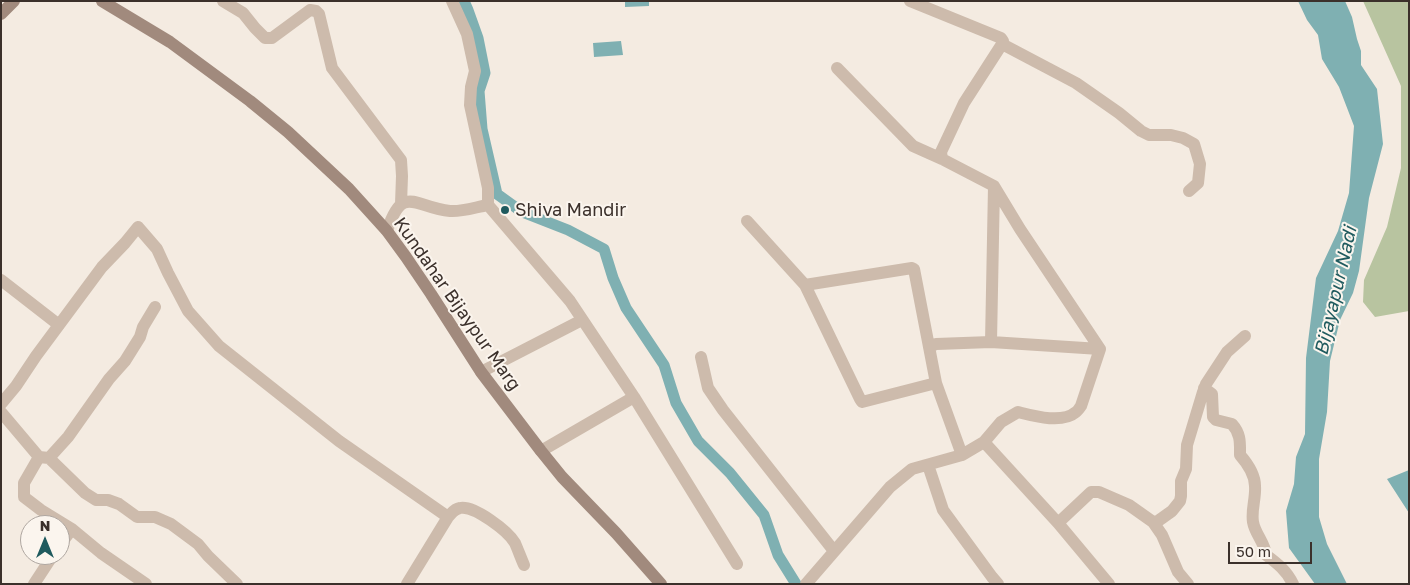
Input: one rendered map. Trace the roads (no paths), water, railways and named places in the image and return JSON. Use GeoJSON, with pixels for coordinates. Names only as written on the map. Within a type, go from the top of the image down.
{"type":"FeatureCollection","features":[{"type":"Feature","properties":{"kind":"main road"},"geometry":{"type":"LineString","coordinates":[[1,14],[14,1]]}},
{"type":"Feature","properties":{"kind":"main road","name":"Kundahar Bijaypur Marg"},"geometry":{"type":"LineString","coordinates":[[102,1],[170,42],[229,85],[288,132],[348,189],[387,231],[431,294],[480,372],[541,451],[562,477],[616,533],[661,584]]}},
{"type":"Feature","properties":{"kind":"street"},"geometry":{"type":"LineString","coordinates":[[223,1],[243,13],[265,38],[272,38],[310,10],[316,11],[319,14],[332,68],[401,160],[401,204]]}},
{"type":"Feature","properties":{"kind":"street"},"geometry":{"type":"LineString","coordinates":[[452,1],[467,34],[475,71],[471,87],[470,106],[488,188],[488,205],[570,301],[634,397],[737,564]]}},
{"type":"Feature","properties":{"kind":"street"},"geometry":{"type":"LineString","coordinates":[[910,1],[1001,38],[1003,41],[964,103],[941,152],[942,159]]}},
{"type":"Feature","properties":{"kind":"street"},"geometry":{"type":"LineString","coordinates":[[1002,44],[1076,83],[1141,131],[1149,135],[1171,135],[1183,138],[1194,144],[1200,164],[1198,183],[1190,191]]}},
{"type":"Feature","properties":{"kind":"street"},"geometry":{"type":"LineString","coordinates":[[837,68],[913,146],[994,186],[1020,229],[1100,349]]}},
{"type":"Feature","properties":{"kind":"street"},"geometry":{"type":"LineString","coordinates":[[991,342],[994,186]]}},
{"type":"Feature","properties":{"kind":"street"},"geometry":{"type":"LineString","coordinates":[[387,231],[392,214],[401,204],[411,200],[448,211],[488,205]]}},
{"type":"Feature","properties":{"kind":"street"},"geometry":{"type":"LineString","coordinates":[[747,221],[805,285],[862,402],[936,383]]}},
{"type":"Feature","properties":{"kind":"street"},"geometry":{"type":"LineString","coordinates":[[1,404],[102,267],[138,227],[157,248],[188,311],[219,346],[339,441],[448,517]]}},
{"type":"Feature","properties":{"kind":"street"},"geometry":{"type":"LineString","coordinates":[[805,285],[914,269],[936,383],[962,455]]}},
{"type":"Feature","properties":{"kind":"street"},"geometry":{"type":"LineString","coordinates":[[1,280],[59,325]]}},
{"type":"Feature","properties":{"kind":"street"},"geometry":{"type":"LineString","coordinates":[[146,584],[101,553],[72,529],[24,497],[24,483],[44,457],[68,437],[109,378],[125,361],[140,337],[143,327],[155,306]]}},
{"type":"Feature","properties":{"kind":"street"},"geometry":{"type":"LineString","coordinates":[[480,372],[582,320]]}},
{"type":"Feature","properties":{"kind":"street"},"geometry":{"type":"LineString","coordinates":[[1152,522],[1158,521],[1172,511],[1180,501],[1181,481],[1186,469],[1188,440],[1192,433],[1194,419],[1204,388],[1227,352],[1245,336]]}},
{"type":"Feature","properties":{"kind":"street"},"geometry":{"type":"LineString","coordinates":[[929,347],[936,344],[991,342],[1100,349]]}},
{"type":"Feature","properties":{"kind":"street"},"geometry":{"type":"LineString","coordinates":[[806,584],[890,487],[912,469],[962,455],[984,442],[1001,422],[1018,412],[1038,417],[1062,418],[1077,412],[1081,406],[1100,349]]}},
{"type":"Feature","properties":{"kind":"street"},"geometry":{"type":"LineString","coordinates":[[700,357],[708,388],[723,410],[834,551]]}},
{"type":"Feature","properties":{"kind":"street"},"geometry":{"type":"LineString","coordinates":[[1204,388],[1212,394],[1212,413],[1214,418],[1232,424],[1239,435],[1240,455],[1248,465],[1256,486],[1252,521],[1255,531],[1265,548],[1266,555],[1290,576],[1293,584]]}},
{"type":"Feature","properties":{"kind":"street"},"geometry":{"type":"LineString","coordinates":[[541,451],[634,397]]}},
{"type":"Feature","properties":{"kind":"street"},"geometry":{"type":"LineString","coordinates":[[1,412],[44,457],[85,493],[96,500],[108,500],[119,504],[137,517],[155,517],[171,524],[198,544],[237,584]]}},
{"type":"Feature","properties":{"kind":"street"},"geometry":{"type":"LineString","coordinates":[[984,442],[1110,584]]}},
{"type":"Feature","properties":{"kind":"street"},"geometry":{"type":"LineString","coordinates":[[928,465],[943,510],[998,584]]}},
{"type":"Feature","properties":{"kind":"street"},"geometry":{"type":"LineString","coordinates":[[1058,524],[1091,492],[1099,492],[1129,505],[1152,522],[1162,535],[1178,572],[1188,584]]}},
{"type":"Feature","properties":{"kind":"street"},"geometry":{"type":"LineString","coordinates":[[407,584],[448,517],[454,510],[462,507],[471,509],[492,521],[514,542],[524,565]]}},
{"type":"Feature","properties":{"kind":"street"},"geometry":{"type":"LineString","coordinates":[[34,584],[46,565]]}},
{"type":"Feature","properties":{"kind":"water"},"geometry":{"type":"Polygon","coordinates":[[[625,1],[649,1],[649,6],[625,7],[625,1]]]}},
{"type":"Feature","properties":{"kind":"water","name":"Bijayapur Nadi"},"geometry":{"type":"Polygon","coordinates":[[[1298,1],[1345,1],[1352,17],[1361,51],[1361,65],[1377,89],[1383,144],[1369,198],[1359,271],[1353,293],[1340,320],[1330,361],[1327,412],[1319,459],[1319,517],[1327,544],[1347,584],[1315,584],[1289,548],[1286,511],[1294,484],[1296,457],[1305,434],[1306,358],[1316,278],[1338,231],[1349,193],[1354,126],[1339,87],[1322,59],[1318,35],[1307,20],[1298,1]]]}},
{"type":"Feature","properties":{"kind":"water"},"geometry":{"type":"Polygon","coordinates":[[[621,41],[623,55],[594,57],[593,43],[621,41]]]}},
{"type":"Feature","properties":{"kind":"water"},"geometry":{"type":"Polygon","coordinates":[[[1409,470],[1409,513],[1387,479],[1409,470]]]}},
{"type":"Feature","properties":{"kind":"waterway"},"geometry":{"type":"LineString","coordinates":[[464,1],[478,38],[485,73],[479,91],[482,129],[497,194],[522,212],[568,230],[604,249],[613,278],[626,308],[664,365],[676,403],[698,441],[730,473],[764,515],[778,555],[796,584]]}},
{"type":"Feature","properties":{"kind":"place","name":"Shiva Mandir"},"geometry":{"type":"Point","coordinates":[505,210]}}]}
